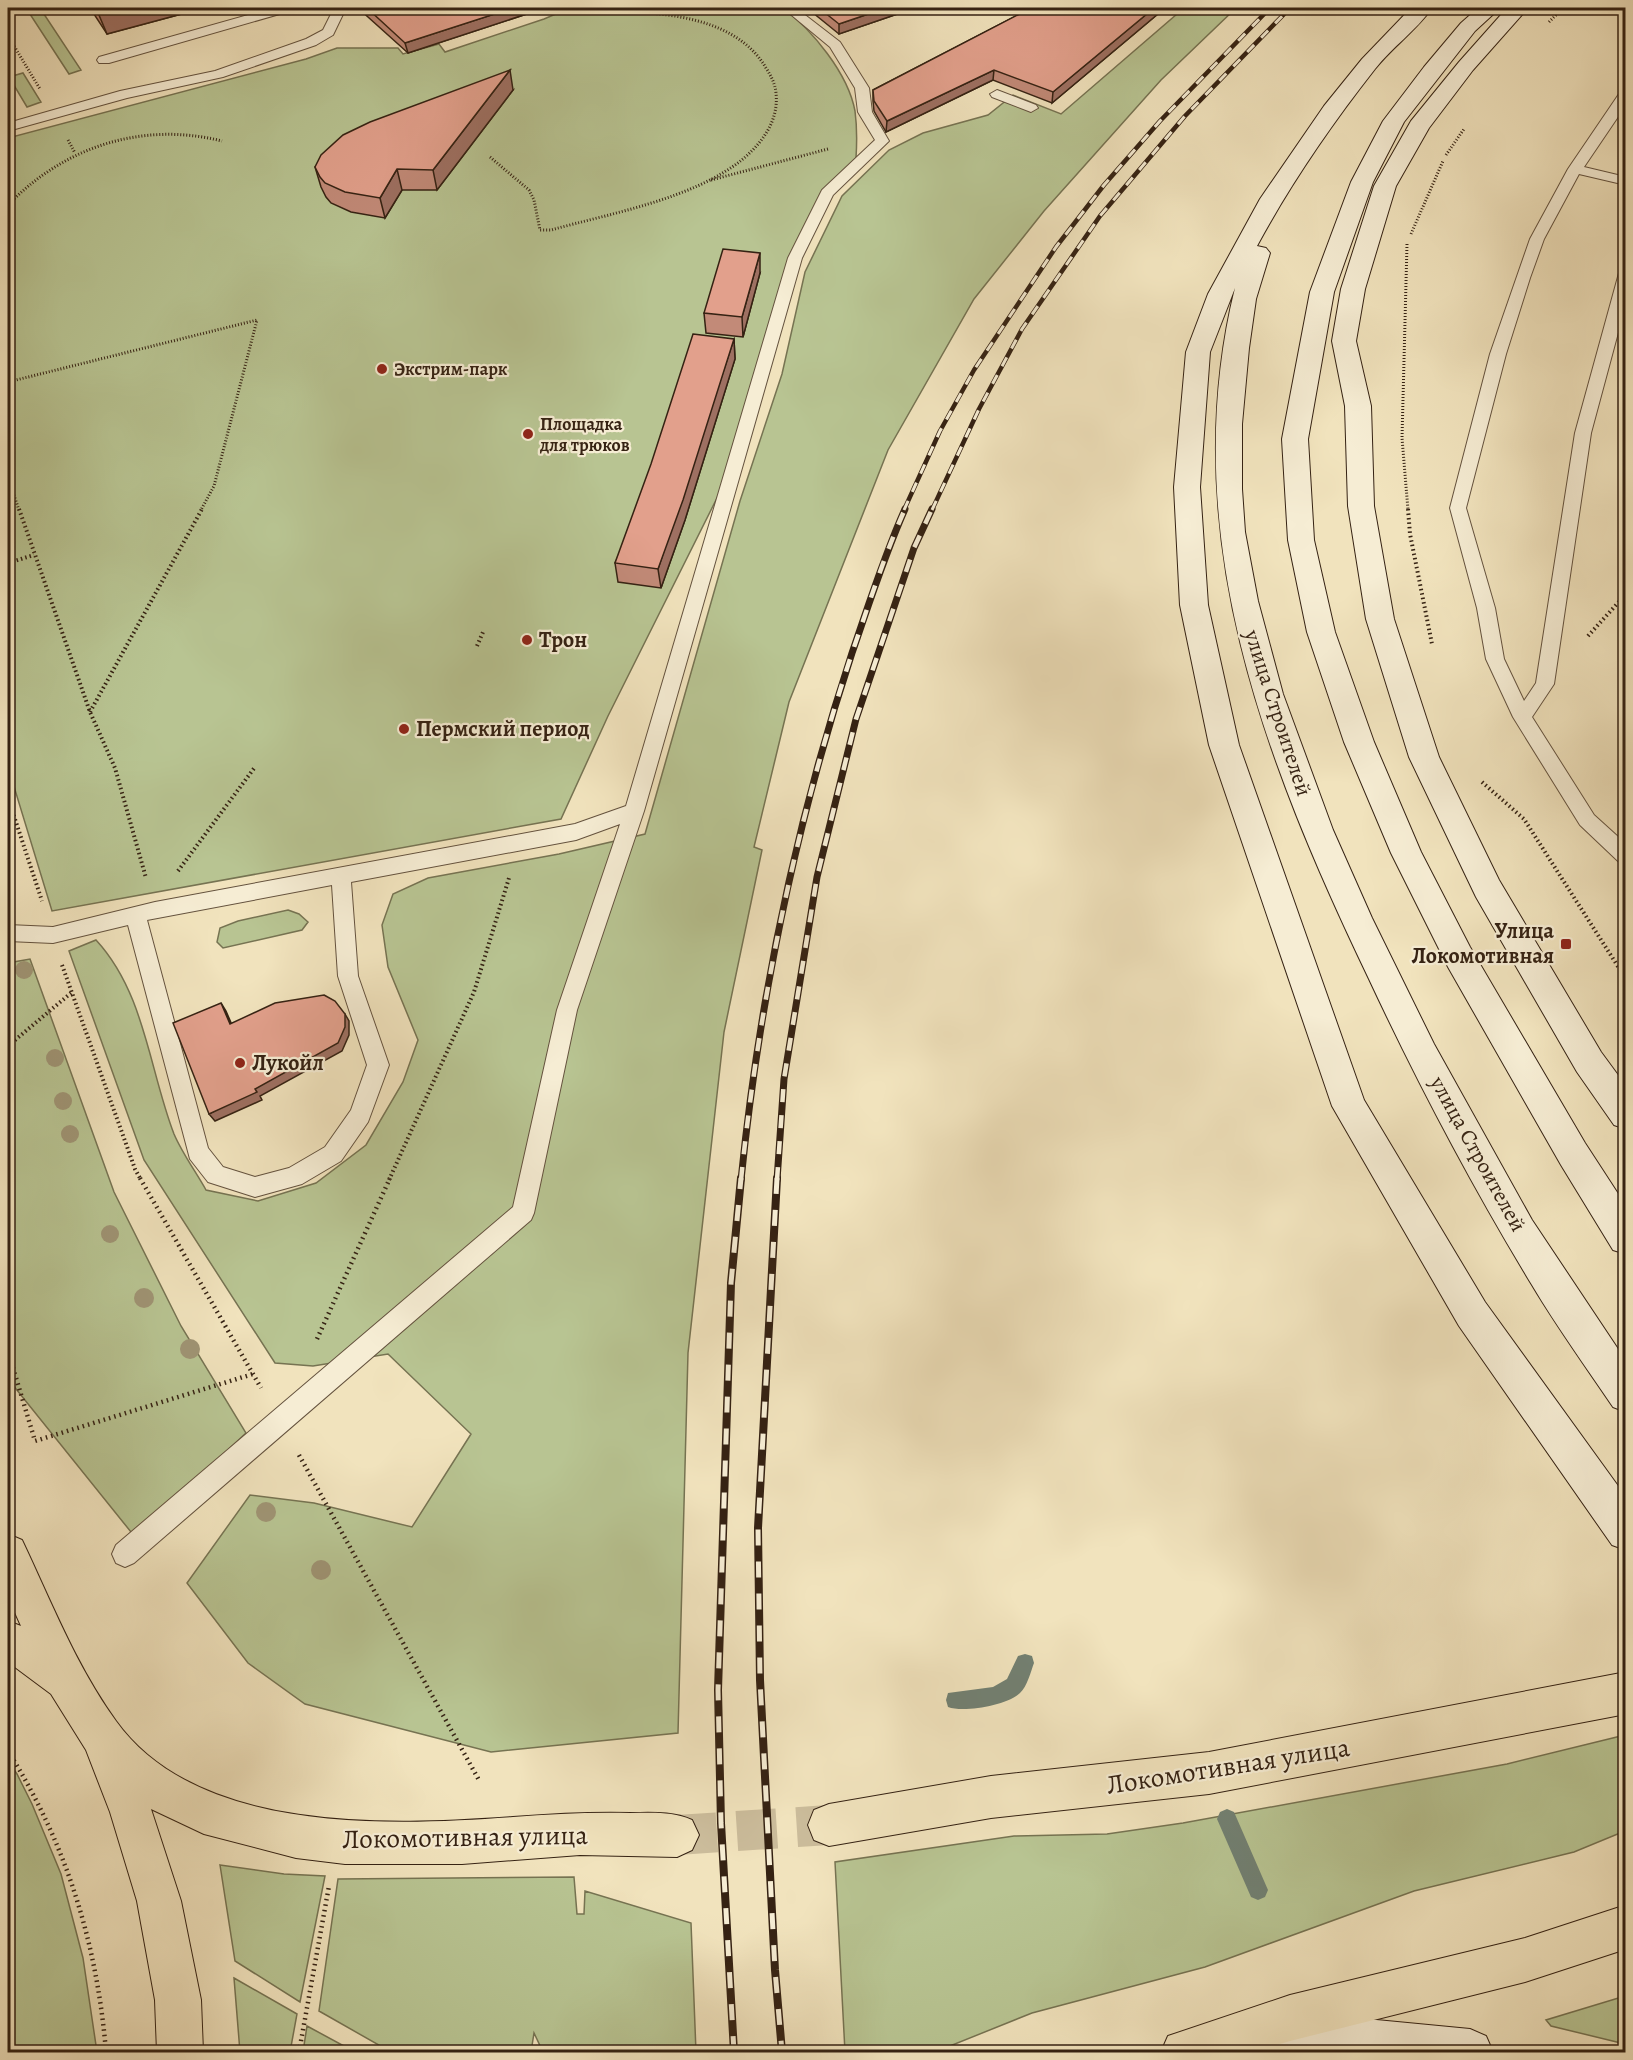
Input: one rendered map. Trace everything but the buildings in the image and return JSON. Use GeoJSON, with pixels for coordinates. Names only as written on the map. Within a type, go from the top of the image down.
{"type":"FeatureCollection","features":[{"type":"Feature","properties":{"kind":"main road","name":"улица Строителей"},"geometry":{"type":"LineString","coordinates":[[1422,8],[1369,63],[1332,111],[1280,194],[1250,272],[1236,341],[1227,473],[1234,553],[1250,627],[1283,742],[1328,857],[1382,973],[1453,1112],[1502,1200],[1547,1277],[1626,1394]]}},
{"type":"Feature","properties":{"kind":"main road"},"geometry":{"type":"LineString","coordinates":[[1490,8],[1468,27],[1394,121],[1362,182],[1322,292],[1295,439],[1301,540],[1321,632],[1359,742],[1402,843],[1459,957],[1573,1154],[1626,1238]]}},
{"type":"Feature","properties":{"kind":"main road"},"geometry":{"type":"LineString","coordinates":[[1518,8],[1466,66],[1419,126],[1385,186],[1353,289],[1344,341],[1358,406],[1361,506],[1380,619],[1424,757],[1487,888],[1589,1062],[1626,1114]]}},
{"type":"Feature","properties":{"kind":"main road"},"geometry":{"type":"LineString","coordinates":[[1332,111],[1271,199],[1220,294],[1198,352],[1187,487],[1194,604],[1224,745],[1349,1106],[1472,1314],[1626,1531]]}},
{"type":"Feature","properties":{"kind":"main road"},"geometry":{"type":"LineString","coordinates":[[8,1554],[66,1679],[102,1737],[132,1812],[159,1901],[178,2000],[180,2052]]}},
{"type":"Feature","properties":{"kind":"main road"},"geometry":{"type":"LineString","coordinates":[[8,1641],[30,1651],[66,1679]]}},
{"type":"Feature","properties":{"kind":"main road","name":"Локомотивная улица"},"geometry":{"type":"LineString","coordinates":[[829,1825],[991,1797],[1209,1773],[1626,1693]]}},
{"type":"Feature","properties":{"kind":"main road","name":"Локомотивная улица"},"geometry":{"type":"LineString","coordinates":[[102,1737],[137,1773],[168,1795],[204,1813],[296,1836],[338,1841],[462,1842],[580,1833],[677,1835]]}},
{"type":"Feature","properties":{"kind":"main road"},"geometry":{"type":"LineString","coordinates":[[1184,2052],[1290,2018],[1525,1960],[1626,1927]]}},
{"type":"Feature","properties":{"kind":"main road"},"geometry":{"type":"LineString","coordinates":[[1279,2052],[1366,2042],[1470,2052]]}},
{"type":"Feature","properties":{"kind":"lane"},"geometry":{"type":"LineString","coordinates":[[104,60],[285,8]]}},
{"type":"Feature","properties":{"kind":"lane"},"geometry":{"type":"LineString","coordinates":[[8,127],[126,94],[200,80],[311,42],[328,32],[340,8]]}},
{"type":"Feature","properties":{"kind":"lane"},"geometry":{"type":"LineString","coordinates":[[125,1554],[523,1213],[567,1010],[634,811],[795,258],[827,193],[882,141],[864,112],[862,88],[835,45],[789,8]]}},
{"type":"Feature","properties":{"kind":"lane"},"geometry":{"type":"LineString","coordinates":[[997,94],[1031,108]]}},
{"type":"Feature","properties":{"kind":"lane"},"geometry":{"type":"LineString","coordinates":[[1626,94],[1575,169],[1537,239],[1498,354],[1458,508],[1496,659],[1522,717],[1587,820],[1626,856]]}},
{"type":"Feature","properties":{"kind":"lane"},"geometry":{"type":"LineString","coordinates":[[1575,169],[1626,181]]}},
{"type":"Feature","properties":{"kind":"lane"},"geometry":{"type":"LineString","coordinates":[[1522,717],[1545,684],[1583,433],[1626,273]]}},
{"type":"Feature","properties":{"kind":"lane"},"geometry":{"type":"LineString","coordinates":[[8,933],[53,935],[145,912],[576,832],[634,811]]}},
{"type":"Feature","properties":{"kind":"lane"},"geometry":{"type":"LineString","coordinates":[[145,912],[198,1152],[216,1174],[255,1187],[294,1177],[333,1154],[360,1116],[378,1065],[348,976],[341,874]]}},
{"type":"Feature","properties":{"kind":"path"},"geometry":{"type":"LineString","coordinates":[[578,13],[616,10],[657,12],[693,20],[726,32],[752,48],[769,68],[778,92],[775,117],[760,143],[735,164],[704,182]]}},
{"type":"Feature","properties":{"kind":"path"},"geometry":{"type":"LineString","coordinates":[[8,206],[46,169],[75,153],[93,147],[161,134],[185,134],[222,141]]}},
{"type":"Feature","properties":{"kind":"path"},"geometry":{"type":"LineString","coordinates":[[490,157],[500,169],[517,179],[530,191],[537,207],[536,223],[540,230],[551,230],[648,202],[704,182],[814,151],[882,141]]}},
{"type":"Feature","properties":{"kind":"path"},"geometry":{"type":"LineString","coordinates":[[8,382],[257,320],[214,486],[90,712]]}},
{"type":"Feature","properties":{"kind":"path"},"geometry":{"type":"LineString","coordinates":[[8,478],[90,712],[115,768],[145,912]]}},
{"type":"Feature","properties":{"kind":"path"},"geometry":{"type":"LineString","coordinates":[[8,563],[34,555]]}},
{"type":"Feature","properties":{"kind":"path"},"geometry":{"type":"LineString","coordinates":[[477,646],[483,632]]}},
{"type":"Feature","properties":{"kind":"path"},"geometry":{"type":"LineString","coordinates":[[145,912],[255,767]]}},
{"type":"Feature","properties":{"kind":"path"},"geometry":{"type":"LineString","coordinates":[[8,798],[71,993],[135,1169],[280,1420],[480,1782]]}},
{"type":"Feature","properties":{"kind":"path"},"geometry":{"type":"LineString","coordinates":[[314,1345],[474,992],[519,843]]}},
{"type":"Feature","properties":{"kind":"path"},"geometry":{"type":"LineString","coordinates":[[8,1047],[71,993]]}},
{"type":"Feature","properties":{"kind":"path"},"geometry":{"type":"LineString","coordinates":[[8,1335],[11,1361],[34,1441],[253,1374]]}},
{"type":"Feature","properties":{"kind":"path"},"geometry":{"type":"LineString","coordinates":[[8,1751],[49,1825],[80,1907],[95,1968],[106,2052]]}},
{"type":"Feature","properties":{"kind":"path"},"geometry":{"type":"LineString","coordinates":[[299,2052],[338,1841]]}},
{"type":"Feature","properties":{"kind":"green space"},"geometry":{"type":"Polygon","coordinates":[[[26,8],[40,8],[81,70],[69,74],[26,8]]]}},
{"type":"Feature","properties":{"kind":"green space","name":"Экстрим-парк"},"geometry":{"type":"Polygon","coordinates":[[[570,8],[783,8],[817,40],[845,82],[855,111],[857,140],[856,158],[825,190],[721,490],[608,716],[561,819],[52,911],[8,767],[8,138],[306,59],[337,48],[398,48],[403,54],[439,44],[445,52],[570,8]]]}},
{"type":"Feature","properties":{"kind":"green space"},"geometry":{"type":"Polygon","coordinates":[[[1184,8],[1236,8],[1161,80],[1044,211],[974,299],[888,450],[789,702],[754,847],[762,850],[724,1032],[688,1353],[678,1733],[491,1752],[305,1704],[248,1663],[187,1583],[250,1495],[314,1503],[412,1527],[471,1434],[388,1354],[313,1366],[275,1363],[144,1160],[69,951],[96,940],[112,961],[136,1008],[174,1134],[206,1190],[258,1201],[316,1183],[366,1145],[403,1082],[418,1040],[388,967],[382,925],[393,894],[428,878],[559,854],[645,834],[740,501],[782,374],[805,272],[842,196],[889,150],[923,133],[988,115],[1013,95],[1061,114],[1184,8]]]}},
{"type":"Feature","properties":{"kind":"green space"},"geometry":{"type":"Polygon","coordinates":[[[23,73],[41,102],[27,107],[9,77],[23,73]]]}},
{"type":"Feature","properties":{"kind":"green space"},"geometry":{"type":"Polygon","coordinates":[[[288,910],[299,914],[308,922],[302,930],[223,948],[217,942],[220,928],[238,921],[288,910]]]}},
{"type":"Feature","properties":{"kind":"green space"},"geometry":{"type":"Polygon","coordinates":[[[30,959],[114,1192],[181,1326],[246,1433],[135,1537],[8,1379],[8,963],[30,959]]]}},
{"type":"Feature","properties":{"kind":"green space"},"geometry":{"type":"Polygon","coordinates":[[[1625,1735],[1625,1831],[1574,1852],[1414,1891],[1205,1967],[1032,2013],[935,2052],[845,2052],[835,1862],[1014,1836],[1107,1834],[1183,1823],[1507,1764],[1625,1735]]]}},
{"type":"Feature","properties":{"kind":"green space"},"geometry":{"type":"Polygon","coordinates":[[[8,1761],[32,1804],[61,1874],[83,1958],[97,2052],[8,2052],[8,1761]]]}},
{"type":"Feature","properties":{"kind":"green space"},"geometry":{"type":"Polygon","coordinates":[[[220,1865],[284,1874],[325,1876],[300,2002],[235,1961],[220,1865]]]}},
{"type":"Feature","properties":{"kind":"green space"},"geometry":{"type":"Polygon","coordinates":[[[574,1877],[577,1914],[584,1914],[585,1891],[691,1923],[696,2052],[543,2052],[534,2033],[531,2052],[391,2052],[319,2011],[338,1879],[574,1877]]]}},
{"type":"Feature","properties":{"kind":"green space"},"geometry":{"type":"Polygon","coordinates":[[[234,1978],[297,2014],[290,2052],[240,2052],[234,1978]]]}},
{"type":"Feature","properties":{"kind":"green space"},"geometry":{"type":"Polygon","coordinates":[[[1625,1996],[1625,2044],[1551,2026],[1546,2020],[1625,1996]]]}},
{"type":"Feature","properties":{"kind":"green space"},"geometry":{"type":"Polygon","coordinates":[[[307,2026],[355,2052],[303,2052],[307,2026]]]}},
{"type":"Feature","properties":{"kind":"waterway"},"geometry":{"type":"LineString","coordinates":[[955,1700],[994,1696],[1014,1686],[1025,1663]]}},
{"type":"Feature","properties":{"kind":"waterway"},"geometry":{"type":"LineString","coordinates":[[1227,1819],[1258,1890]]}},
{"type":"Feature","properties":{"kind":"tunnel"},"geometry":{"type":"LineString","coordinates":[[677,1835],[829,1825]]}},
{"type":"Feature","properties":{"kind":"railway"},"geometry":{"type":"LineString","coordinates":[[904,510],[940,431],[974,370],[1056,247],[1104,185],[1160,121],[1270,8]]}},
{"type":"Feature","properties":{"kind":"railway"},"geometry":{"type":"LineString","coordinates":[[932,510],[979,409],[1022,329],[1100,216],[1185,116],[1290,8]]}},
{"type":"Feature","properties":{"kind":"railway"},"geometry":{"type":"LineString","coordinates":[[741,1180],[769,980],[797,848],[832,717],[852,653],[883,562],[905,509]]}},
{"type":"Feature","properties":{"kind":"railway"},"geometry":{"type":"LineString","coordinates":[[777,1180],[784,1079],[817,877],[856,719],[914,548],[932,509]]}},
{"type":"Feature","properties":{"kind":"railway"},"geometry":{"type":"LineString","coordinates":[[734,2052],[721,1823],[718,1690],[731,1283],[741,1178]]}},
{"type":"Feature","properties":{"kind":"railway"},"geometry":{"type":"LineString","coordinates":[[777,1178],[758,1528],[760,1680],[775,1970],[782,2052]]}},
{"type":"Feature","properties":{"kind":"place","name":"Экстрим-парк"},"geometry":{"type":"Point","coordinates":[382,369]}},
{"type":"Feature","properties":{"kind":"place","name":"Площадка для трюков"},"geometry":{"type":"Point","coordinates":[528,434]}},
{"type":"Feature","properties":{"kind":"place","name":"Трон"},"geometry":{"type":"Point","coordinates":[527,640]}},
{"type":"Feature","properties":{"kind":"place","name":"Пермский период"},"geometry":{"type":"Point","coordinates":[404,729]}},
{"type":"Feature","properties":{"kind":"place","name":"Улица Локомотивная"},"geometry":{"type":"Point","coordinates":[1566,944]}},
{"type":"Feature","properties":{"kind":"place","name":"Лукойл"},"geometry":{"type":"Point","coordinates":[240,1063]}}]}
